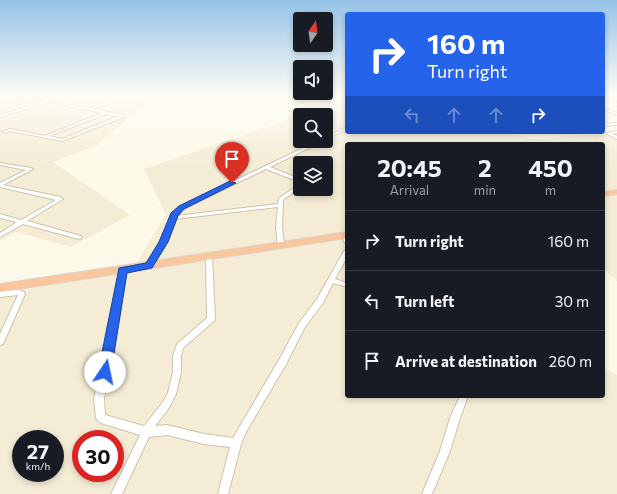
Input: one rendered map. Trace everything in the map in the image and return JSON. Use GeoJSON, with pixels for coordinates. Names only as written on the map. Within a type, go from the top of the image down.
{"type":"FeatureCollection","features":[{"type":"Feature","properties":{"kind":"highway"},"geometry":{"type":"LineString","coordinates":[[605,194],[617,192]]}},
{"type":"Feature","properties":{"kind":"highway"},"geometry":{"type":"LineString","coordinates":[[0,288],[281,245],[345,237]]}},
{"type":"Feature","properties":{"kind":"street"},"geometry":{"type":"LineString","coordinates":[[47,136],[90,119]]}},
{"type":"Feature","properties":{"kind":"street"},"geometry":{"type":"LineString","coordinates":[[1,133],[11,130],[62,140],[115,119]]}},
{"type":"Feature","properties":{"kind":"street"},"geometry":{"type":"LineString","coordinates":[[605,125],[617,124]]}},
{"type":"Feature","properties":{"kind":"street"},"geometry":{"type":"LineString","coordinates":[[333,135],[345,129]]}},
{"type":"Feature","properties":{"kind":"street"},"geometry":{"type":"LineString","coordinates":[[605,131],[617,138]]}},
{"type":"Feature","properties":{"kind":"street"},"geometry":{"type":"LineString","coordinates":[[608,133],[617,132]]}},
{"type":"Feature","properties":{"kind":"street"},"geometry":{"type":"LineString","coordinates":[[149,266],[163,242],[173,218],[181,208],[306,148]]}},
{"type":"Feature","properties":{"kind":"street"},"geometry":{"type":"LineString","coordinates":[[0,164],[31,169],[0,186]]}},
{"type":"Feature","properties":{"kind":"street"},"geometry":{"type":"LineString","coordinates":[[266,167],[293,178]]}},
{"type":"Feature","properties":{"kind":"street"},"geometry":{"type":"LineString","coordinates":[[0,186],[60,200],[0,235]]}},
{"type":"Feature","properties":{"kind":"street"},"geometry":{"type":"LineString","coordinates":[[281,245],[279,228],[282,208],[279,205],[281,199],[293,190]]}},
{"type":"Feature","properties":{"kind":"street"},"geometry":{"type":"LineString","coordinates":[[173,218],[279,205]]}},
{"type":"Feature","properties":{"kind":"street"},"geometry":{"type":"LineString","coordinates":[[0,216],[79,237]]}},
{"type":"Feature","properties":{"kind":"street"},"geometry":{"type":"LineString","coordinates":[[223,494],[236,443],[302,324],[320,301],[345,255]]}},
{"type":"Feature","properties":{"kind":"street"},"geometry":{"type":"LineString","coordinates":[[116,494],[147,432],[172,394],[177,372],[177,356],[180,346],[211,319],[209,256]]}},
{"type":"Feature","properties":{"kind":"street"},"geometry":{"type":"LineString","coordinates":[[123,270],[99,399],[101,418],[147,432],[167,430],[204,439],[236,443]]}},
{"type":"Feature","properties":{"kind":"street"},"geometry":{"type":"LineString","coordinates":[[332,280],[345,284]]}},
{"type":"Feature","properties":{"kind":"street"},"geometry":{"type":"LineString","coordinates":[[0,294],[19,292],[22,294],[0,342]]}},
{"type":"Feature","properties":{"kind":"street"},"geometry":{"type":"LineString","coordinates":[[426,494],[445,451],[455,418],[463,398]]}},
{"type":"Feature","properties":{"kind":"shaded area"},"geometry":{"type":"Polygon","coordinates":[[[0,119],[128,119],[97,145],[53,162],[130,215],[71,247],[17,232],[0,241],[0,119]]]}},
{"type":"Feature","properties":{"kind":"shaded area"},"geometry":{"type":"Polygon","coordinates":[[[293,119],[293,148],[333,148],[333,119],[345,119],[345,134],[515,134],[533,139],[617,133],[617,281],[605,271],[605,142],[345,142],[345,398],[605,398],[605,369],[617,375],[617,494],[0,494],[0,295],[132,270],[166,215],[144,169],[293,119]]]}},
{"type":"Feature","properties":{"kind":"route"},"geometry":{"type":"LineString","coordinates":[[105,372],[123,270],[149,266],[163,242],[174,215],[181,208],[232,183]]}}]}
